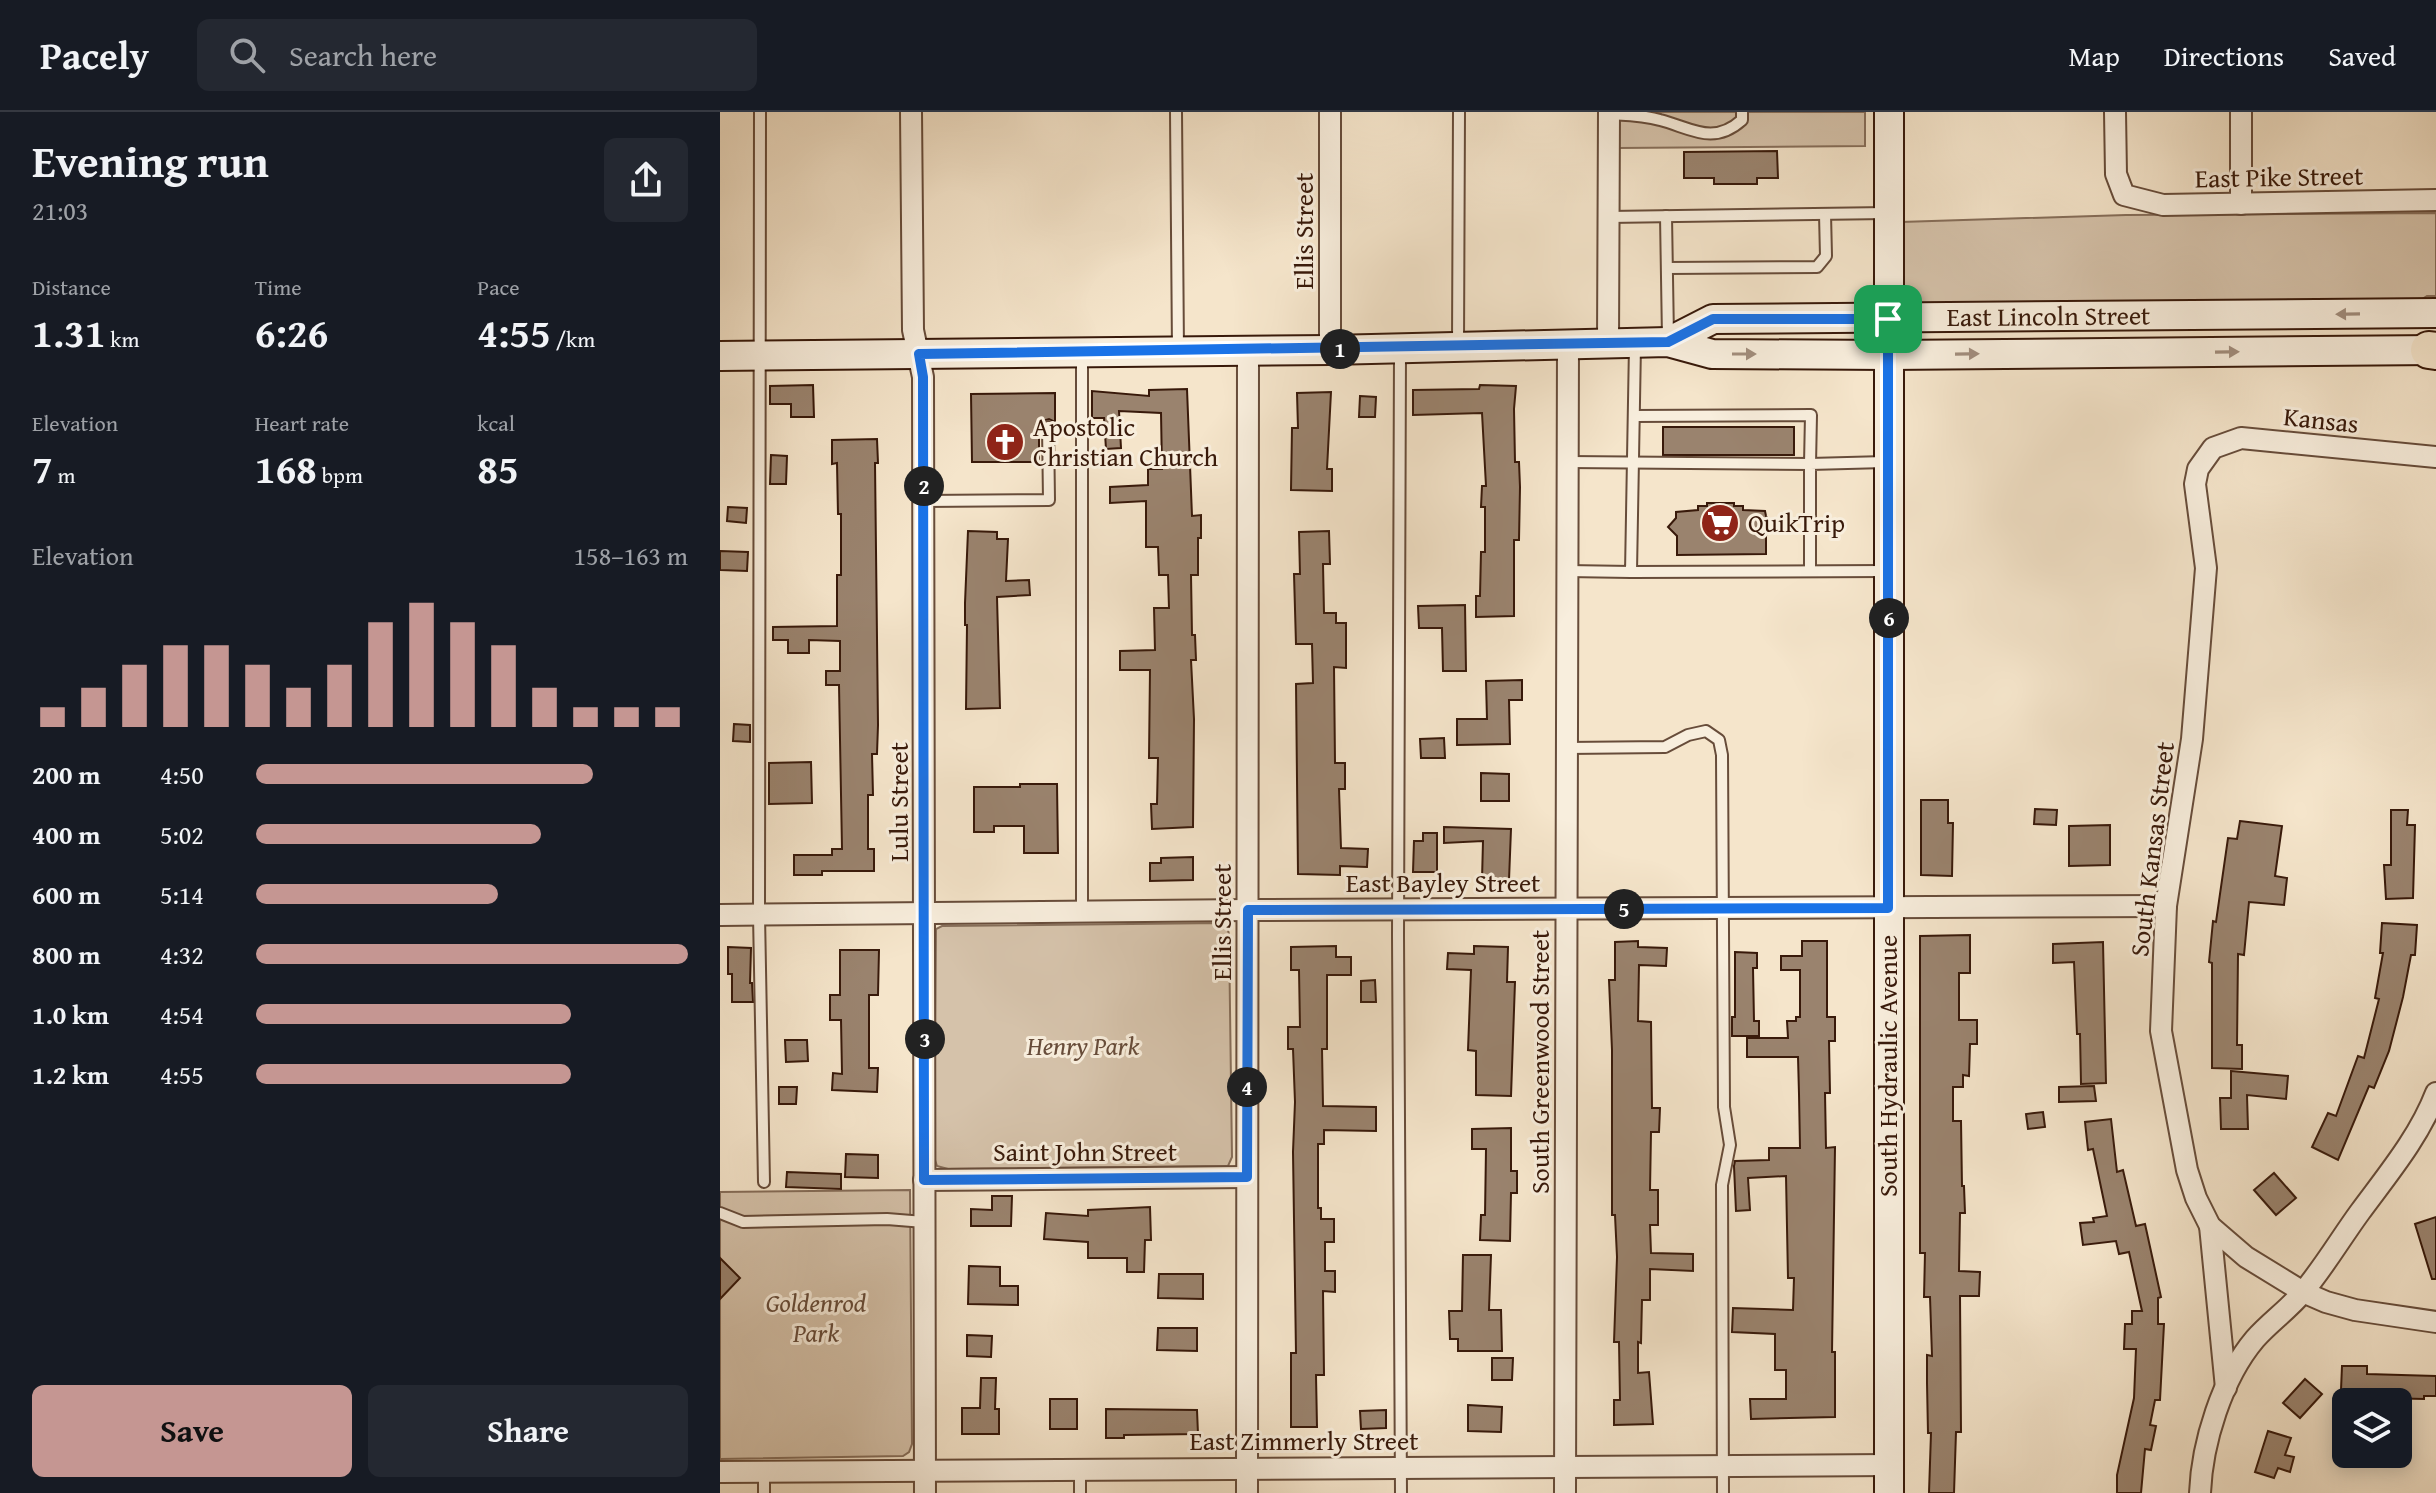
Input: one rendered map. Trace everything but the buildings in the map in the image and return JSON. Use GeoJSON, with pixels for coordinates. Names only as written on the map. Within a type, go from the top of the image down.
{"type":"FeatureCollection","features":[{"type":"Feature","properties":{"kind":"street","name":"Lulu Street"},"geometry":{"type":"LineString","coordinates":[[911,112],[913,330],[923,377],[925,1493]]}},
{"type":"Feature","properties":{"kind":"street","name":"Ellis Street"},"geometry":{"type":"LineString","coordinates":[[1330,112],[1330,350]]}},
{"type":"Feature","properties":{"kind":"street","name":"South Hydraulic Avenue"},"geometry":{"type":"LineString","coordinates":[[1889,112],[1889,1479]]}},
{"type":"Feature","properties":{"kind":"street","name":"East Pike Street"},"geometry":{"type":"LineString","coordinates":[[2115,112],[2116,174],[2124,195],[2163,205],[2436,200]]}},
{"type":"Feature","properties":{"kind":"street"},"geometry":{"type":"LineString","coordinates":[[2241,112],[2241,204]]}},
{"type":"Feature","properties":{"kind":"street"},"geometry":{"type":"LineString","coordinates":[[1609,113],[1609,217],[1621,343]]}},
{"type":"Feature","properties":{"kind":"street","name":"East Lincoln Street"},"geometry":{"type":"LineString","coordinates":[[1668,342],[1713,319],[2431,313]]}},
{"type":"Feature","properties":{"kind":"street","name":"East Lincoln Street"},"geometry":{"type":"LineString","coordinates":[[720,356],[1330,350],[1668,342],[1712,354],[2434,350]]}},
{"type":"Feature","properties":{"kind":"street","name":"South Greenwood Street"},"geometry":{"type":"LineString","coordinates":[[1565,1493],[1568,344]]}},
{"type":"Feature","properties":{"kind":"street","name":"Ellis Street"},"geometry":{"type":"LineString","coordinates":[[1247,1493],[1248,350]]}},
{"type":"Feature","properties":{"kind":"street","name":"Kansas"},"geometry":{"type":"LineString","coordinates":[[2207,456],[2213,448],[2241,438],[2436,457]]}},
{"type":"Feature","properties":{"kind":"street","name":"South Kansas Street"},"geometry":{"type":"LineString","coordinates":[[2207,456],[2198,469],[2195,484],[2206,568],[2192,739],[2166,906],[2161,1031],[2187,1170],[2210,1226],[2246,1257],[2303,1292]]}},
{"type":"Feature","properties":{"kind":"street","name":"East Bayley Street"},"geometry":{"type":"LineString","coordinates":[[720,915],[2166,906]]}},
{"type":"Feature","properties":{"kind":"street"},"geometry":{"type":"LineString","coordinates":[[2200,1493],[2200,1475],[2214,1418],[2226,1388],[2253,1342],[2303,1292],[2419,1130],[2436,1093]]}},
{"type":"Feature","properties":{"kind":"street","name":"Saint John Street"},"geometry":{"type":"LineString","coordinates":[[924,1180],[1247,1177]]}},
{"type":"Feature","properties":{"kind":"street"},"geometry":{"type":"LineString","coordinates":[[2210,1226],[2226,1388]]}},
{"type":"Feature","properties":{"kind":"street"},"geometry":{"type":"LineString","coordinates":[[2303,1292],[2355,1310],[2436,1322]]}},
{"type":"Feature","properties":{"kind":"street","name":"East Zimmerly Street"},"geometry":{"type":"LineString","coordinates":[[720,1472],[1723,1465],[1889,1479]]}},
{"type":"Feature","properties":{"kind":"lane"},"geometry":{"type":"LineString","coordinates":[[760,112],[759,915],[764,1182]]}},
{"type":"Feature","properties":{"kind":"lane"},"geometry":{"type":"LineString","coordinates":[[1176,112],[1178,351]]}},
{"type":"Feature","properties":{"kind":"lane"},"geometry":{"type":"LineString","coordinates":[[1458,346],[1459,112]]}},
{"type":"Feature","properties":{"kind":"lane"},"geometry":{"type":"LineString","coordinates":[[1609,113],[1659,119],[1698,134],[1732,130],[1742,120],[1742,112]]}},
{"type":"Feature","properties":{"kind":"lane"},"geometry":{"type":"LineString","coordinates":[[1609,217],[1889,213]]}},
{"type":"Feature","properties":{"kind":"lane"},"geometry":{"type":"LineString","coordinates":[[1667,268],[1817,267],[1826,256],[1825,214]]}},
{"type":"Feature","properties":{"kind":"lane"},"geometry":{"type":"LineString","coordinates":[[1666,216],[1668,342]]}},
{"type":"Feature","properties":{"kind":"lane"},"geometry":{"type":"LineString","coordinates":[[1621,343],[1634,416],[1631,572]]}},
{"type":"Feature","properties":{"kind":"lane"},"geometry":{"type":"LineString","coordinates":[[1400,348],[1401,1493]]}},
{"type":"Feature","properties":{"kind":"lane"},"geometry":{"type":"LineString","coordinates":[[1082,352],[1082,912]]}},
{"type":"Feature","properties":{"kind":"lane"},"geometry":{"type":"LineString","coordinates":[[1634,416],[1811,415],[1810,571]]}},
{"type":"Feature","properties":{"kind":"lane"},"geometry":{"type":"LineString","coordinates":[[924,501],[1049,500],[1048,427]]}},
{"type":"Feature","properties":{"kind":"lane"},"geometry":{"type":"LineString","coordinates":[[1568,462],[1889,462]]}},
{"type":"Feature","properties":{"kind":"lane"},"geometry":{"type":"LineString","coordinates":[[1567,571],[1889,571]]}},
{"type":"Feature","properties":{"kind":"lane"},"geometry":{"type":"LineString","coordinates":[[1567,748],[1665,747],[1688,735],[1706,731],[1719,740],[1722,755],[1724,1107],[1730,1145],[1722,1185],[1723,1493]]}},
{"type":"Feature","properties":{"kind":"lane"},"geometry":{"type":"LineString","coordinates":[[720,1213],[743,1222],[887,1219],[924,1222]]}},
{"type":"Feature","properties":{"kind":"lane"},"geometry":{"type":"LineString","coordinates":[[1080,1469],[1080,1493]]}},
{"type":"Feature","properties":{"kind":"lane"},"geometry":{"type":"LineString","coordinates":[[764,1472],[764,1493]]}},
{"type":"Feature","properties":{"kind":"green space"},"geometry":{"type":"Polygon","coordinates":[[[1619,112],[1865,112],[1865,146],[1619,148],[1619,112]]]}},
{"type":"Feature","properties":{"kind":"green space"},"geometry":{"type":"Polygon","coordinates":[[[2436,213],[2436,296],[2427,296],[2419,301],[1922,304],[1903,287],[1901,222],[2126,215],[2436,213]]]}},
{"type":"Feature","properties":{"kind":"green space","name":"Henry Park"},"geometry":{"type":"Polygon","coordinates":[[[1222,923],[1229,934],[1232,1157],[1228,1166],[948,1169],[937,1166],[934,1157],[936,929],[942,926],[1222,923]]]}},
{"type":"Feature","properties":{"kind":"green space","name":"Goldenrod Park"},"geometry":{"type":"Polygon","coordinates":[[[910,1190],[912,1444],[909,1452],[903,1456],[720,1459],[720,1192],[910,1190]]]}},
{"type":"Feature","properties":{"kind":"place","name":"Apostolic Christian Church"},"geometry":{"type":"Point","coordinates":[1005,442]}},
{"type":"Feature","properties":{"kind":"place","name":"QuikTrip"},"geometry":{"type":"Point","coordinates":[1720,523]}},
{"type":"Feature","properties":{"kind":"route"},"geometry":{"type":"LineString","coordinates":[[1713,319],[1888,319],[1888,908],[1248,910],[1247,1177],[924,1180],[923,377],[919,354],[1330,350],[1668,342],[1713,319]]}}]}
